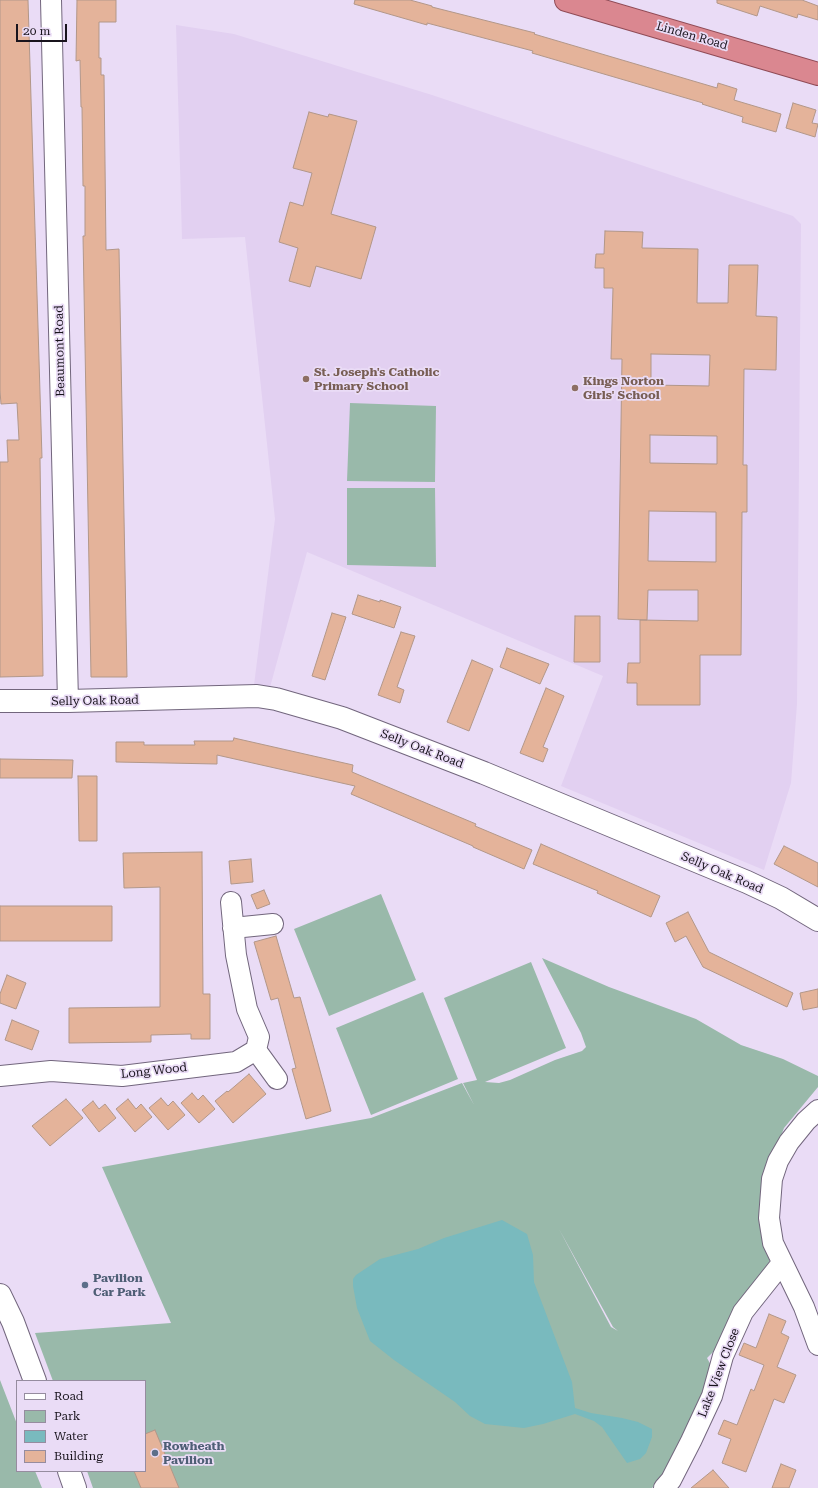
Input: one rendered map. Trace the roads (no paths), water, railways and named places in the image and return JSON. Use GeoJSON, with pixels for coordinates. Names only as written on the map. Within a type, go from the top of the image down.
{"type":"FeatureCollection","features":[{"type":"Feature","properties":{"kind":"highway","name":"Linden Road"},"geometry":{"type":"LineString","coordinates":[[566,0],[818,74]]}},
{"type":"Feature","properties":{"kind":"street","name":"Beaumont Road"},"geometry":{"type":"LineString","coordinates":[[51,0],[68,702]]}},
{"type":"Feature","properties":{"kind":"street","name":"Selly Oak Road"},"geometry":{"type":"LineString","coordinates":[[0,701],[68,702],[257,696],[276,699],[342,718],[484,773],[747,882],[781,898],[818,920]]}},
{"type":"Feature","properties":{"kind":"street"},"geometry":{"type":"LineString","coordinates":[[231,902],[236,955],[247,1009],[259,1037],[256,1050],[277,1079]]}},
{"type":"Feature","properties":{"kind":"street"},"geometry":{"type":"LineString","coordinates":[[233,928],[273,924]]}},
{"type":"Feature","properties":{"kind":"street","name":"Long Wood"},"geometry":{"type":"LineString","coordinates":[[0,1076],[51,1071],[122,1076],[236,1062],[256,1050]]}},
{"type":"Feature","properties":{"kind":"street"},"geometry":{"type":"LineString","coordinates":[[818,1110],[806,1121],[789,1142],[778,1161],[772,1179],[769,1218],[773,1243],[804,1307],[818,1345]]}},
{"type":"Feature","properties":{"kind":"street","name":"Lake View Close"},"geometry":{"type":"LineString","coordinates":[[664,1488],[671,1480],[712,1396],[723,1356],[743,1312],[782,1263]]}},
{"type":"Feature","properties":{"kind":"street"},"geometry":{"type":"LineString","coordinates":[[0,1295],[13,1322],[35,1380]]}},
{"type":"Feature","properties":{"kind":"street"},"geometry":{"type":"LineString","coordinates":[[69,1472],[75,1488]]}},
{"type":"Feature","properties":{"kind":"water"},"geometry":{"type":"Polygon","coordinates":[[[502,1220],[527,1234],[533,1255],[534,1282],[572,1382],[575,1408],[591,1413],[638,1422],[652,1429],[652,1437],[646,1453],[640,1459],[627,1463],[602,1427],[594,1421],[575,1414],[524,1428],[485,1424],[470,1416],[455,1402],[394,1360],[370,1341],[357,1308],[353,1286],[353,1279],[356,1275],[380,1259],[418,1249],[444,1238],[502,1220]]]}},
{"type":"Feature","properties":{"kind":"place","name":"St. Joseph's Catholic Primary School"},"geometry":{"type":"Point","coordinates":[306,379]}},
{"type":"Feature","properties":{"kind":"place","name":"Kings Norton Girls' School"},"geometry":{"type":"Point","coordinates":[575,388]}},
{"type":"Feature","properties":{"kind":"place","name":"Pavilion Car Park"},"geometry":{"type":"Point","coordinates":[85,1285]}},
{"type":"Feature","properties":{"kind":"place","name":"Rowheath Pavilion"},"geometry":{"type":"Point","coordinates":[155,1453]}}]}
